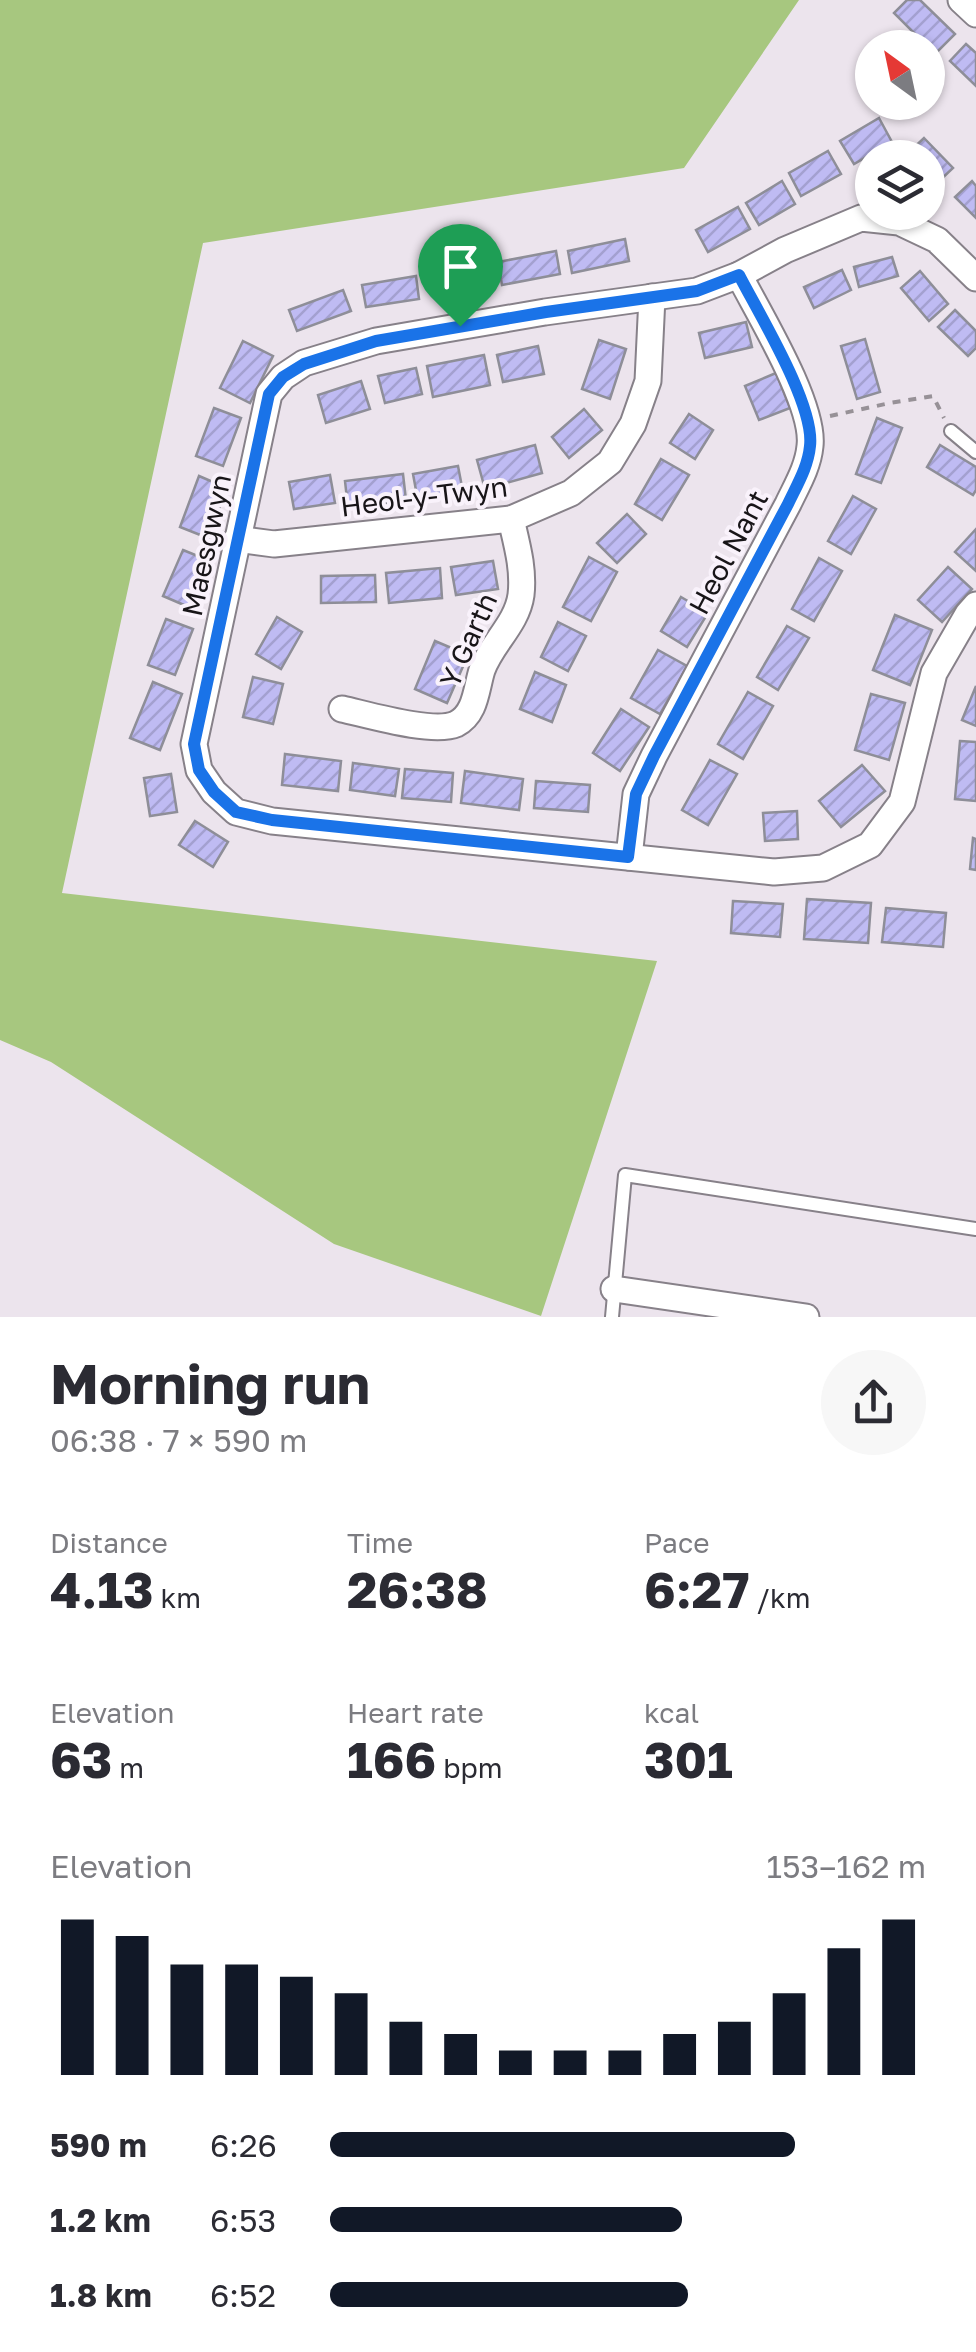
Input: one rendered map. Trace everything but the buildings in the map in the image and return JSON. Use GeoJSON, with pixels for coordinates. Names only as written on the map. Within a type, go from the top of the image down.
{"type":"FeatureCollection","features":[{"type":"Feature","properties":{"kind":"street"},"geometry":{"type":"LineString","coordinates":[[961,0],[976,14]]}},
{"type":"Feature","properties":{"kind":"street","name":"Maesgwyn"},"geometry":{"type":"LineString","coordinates":[[976,278],[937,240],[898,222],[861,218],[697,291],[376,341],[304,364],[283,377],[269,394],[237,539],[194,744],[199,770],[214,792],[236,812],[272,820],[774,872],[823,868],[870,845],[902,802],[934,673],[976,605]]}},
{"type":"Feature","properties":{"kind":"street","name":"Heol Nant"},"geometry":{"type":"LineString","coordinates":[[628,857],[636,794],[807,464],[809,421],[739,275]]}},
{"type":"Feature","properties":{"kind":"street","name":"Heol-y-Twyn"},"geometry":{"type":"LineString","coordinates":[[237,539],[274,544],[511,519],[572,493],[610,462],[632,424],[648,381],[652,297]]}},
{"type":"Feature","properties":{"kind":"street","name":"Y Garth"},"geometry":{"type":"LineString","coordinates":[[342,710],[432,728],[454,725],[468,716],[483,666],[521,601],[523,569],[511,519]]}},
{"type":"Feature","properties":{"kind":"street"},"geometry":{"type":"LineString","coordinates":[[614,1289],[806,1317]]}},
{"type":"Feature","properties":{"kind":"lane"},"geometry":{"type":"LineString","coordinates":[[951,432],[976,452]]}},
{"type":"Feature","properties":{"kind":"lane"},"geometry":{"type":"LineString","coordinates":[[612,1317],[625,1175],[976,1229]]}},
{"type":"Feature","properties":{"kind":"path"},"geometry":{"type":"LineString","coordinates":[[809,421],[933,396],[951,432]]}},
{"type":"Feature","properties":{"kind":"green space"},"geometry":{"type":"Polygon","coordinates":[[[0,0],[799,0],[684,168],[203,243],[62,893],[657,961],[541,1316],[334,1244],[51,1062],[0,1040],[0,0]]]}},
{"type":"Feature","properties":{"kind":"route"},"geometry":{"type":"LineString","coordinates":[[739,275],[809,421],[807,464],[636,794],[628,857],[272,820],[236,812],[214,792],[199,770],[194,744],[269,394],[283,377],[304,364],[376,341],[460,326],[697,291],[739,275]]}}]}
